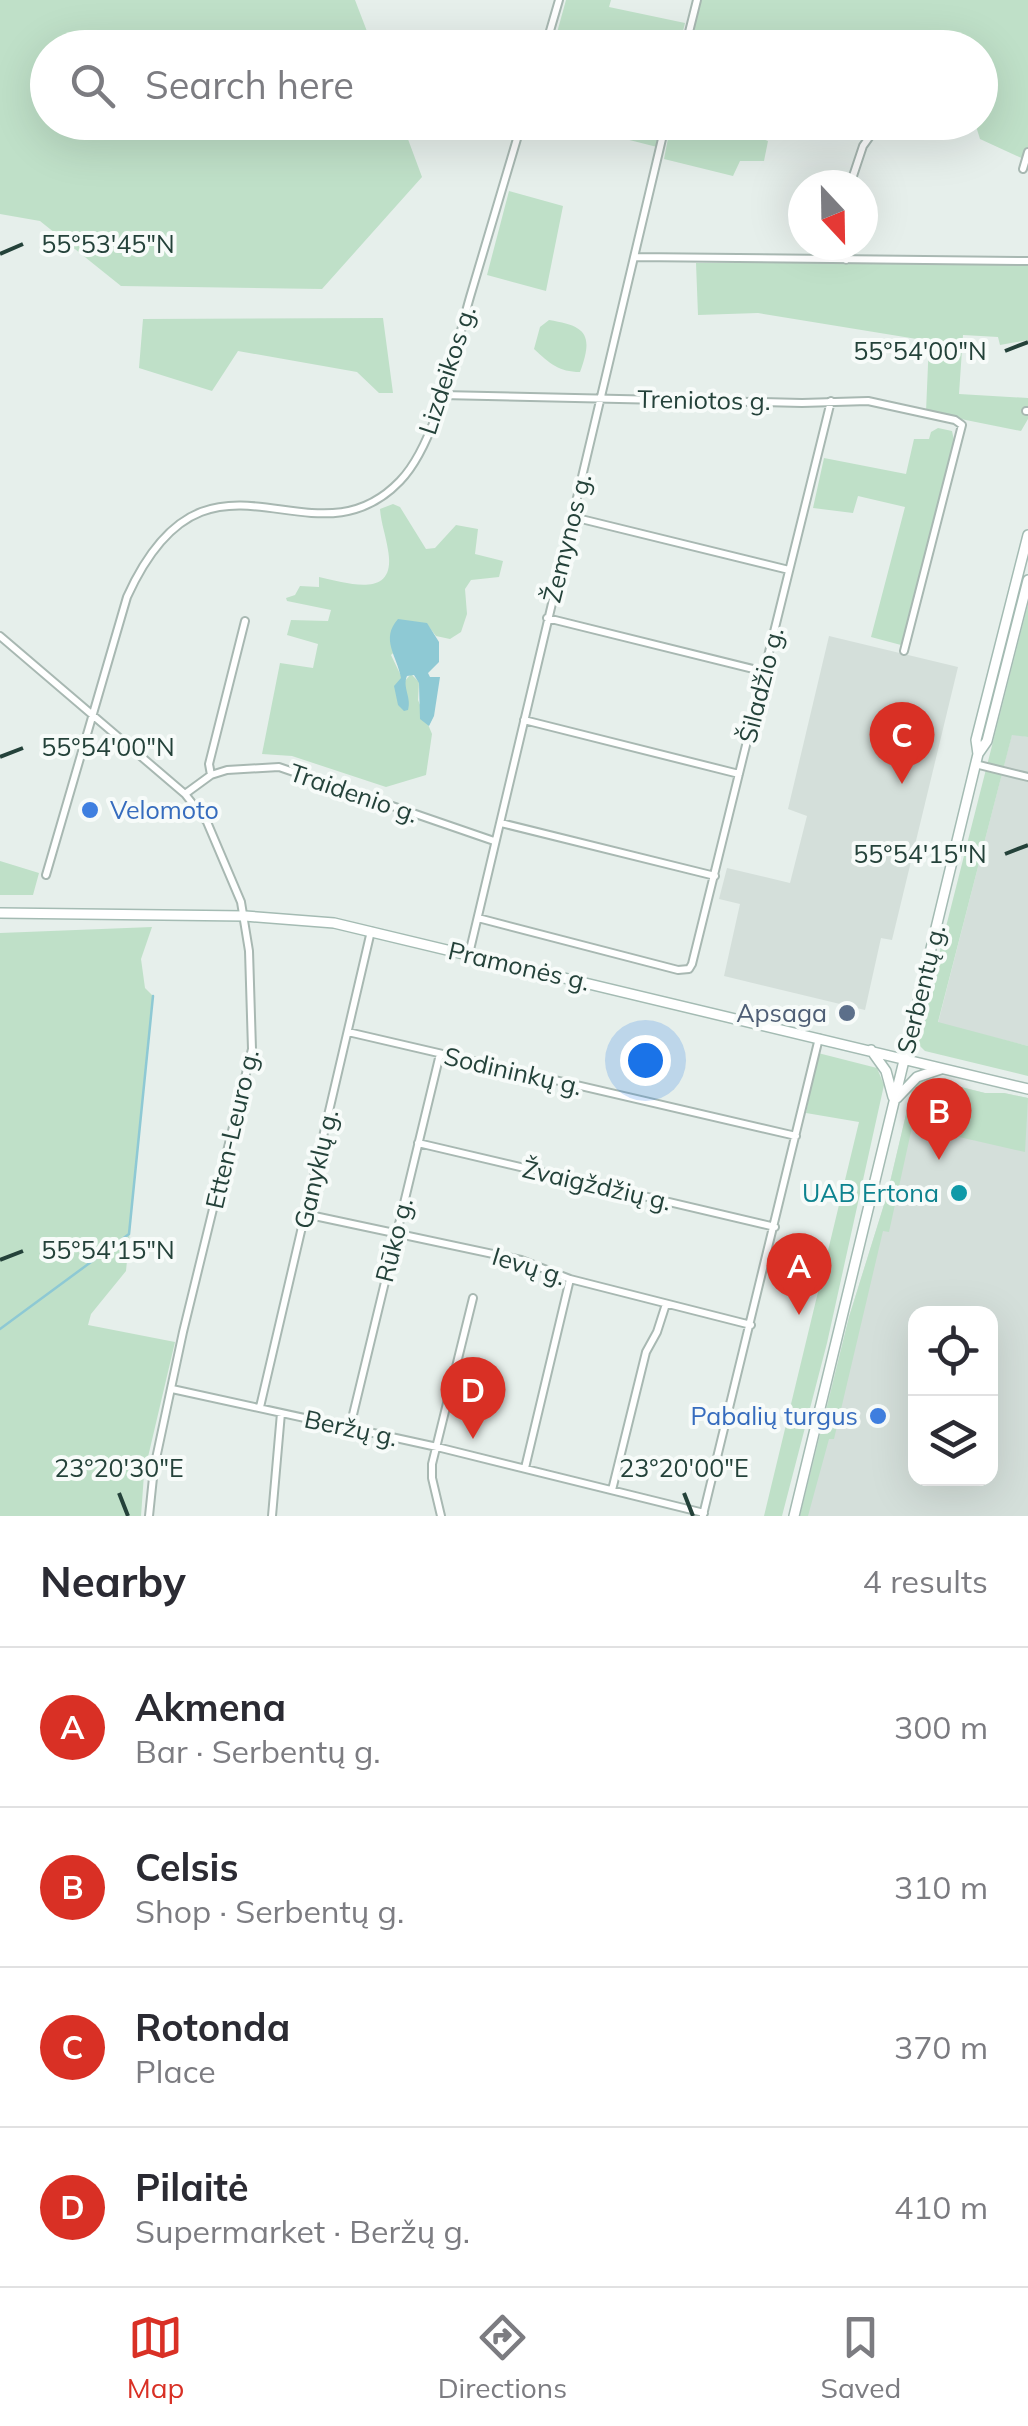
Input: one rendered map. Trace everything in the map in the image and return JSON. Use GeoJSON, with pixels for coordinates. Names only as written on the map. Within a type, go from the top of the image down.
{"type":"FeatureCollection","features":[{"type":"Feature","properties":{"kind":"main road","name":"Serbentų g."},"geometry":{"type":"LineString","coordinates":[[794,1516],[976,759],[976,740],[1028,535]]}},
{"type":"Feature","properties":{"kind":"main road","name":"Serbentų g."},"geometry":{"type":"LineString","coordinates":[[976,759],[987,741],[1028,580]]}},
{"type":"Feature","properties":{"kind":"main road","name":"Pramonės g."},"geometry":{"type":"LineString","coordinates":[[0,914],[315,920],[1028,1089]]}},
{"type":"Feature","properties":{"kind":"main road"},"geometry":{"type":"LineString","coordinates":[[871,1050],[886,1071],[894,1101]]}},
{"type":"Feature","properties":{"kind":"main road"},"geometry":{"type":"LineString","coordinates":[[894,1101],[917,1077],[944,1068]]}},
{"type":"Feature","properties":{"kind":"street"},"geometry":{"type":"LineString","coordinates":[[550,30],[559,0]]}},
{"type":"Feature","properties":{"kind":"street"},"geometry":{"type":"LineString","coordinates":[[690,30],[697,0]]}},
{"type":"Feature","properties":{"kind":"street","name":"Lizdeikos g."},"geometry":{"type":"LineString","coordinates":[[46,875],[127,597],[139,570],[162,537],[190,517],[220,507],[248,504],[323,514],[362,506],[400,482],[417,459],[442,395],[517,140]]}},
{"type":"Feature","properties":{"kind":"street","name":"Žemynos g."},"geometry":{"type":"LineString","coordinates":[[469,954],[662,140]]}},
{"type":"Feature","properties":{"kind":"street"},"geometry":{"type":"LineString","coordinates":[[855,170],[867,140]]}},
{"type":"Feature","properties":{"kind":"street"},"geometry":{"type":"LineString","coordinates":[[1022,169],[1028,152]]}},
{"type":"Feature","properties":{"kind":"street"},"geometry":{"type":"LineString","coordinates":[[634,257],[788,259]]}},
{"type":"Feature","properties":{"kind":"street"},"geometry":{"type":"LineString","coordinates":[[846,260],[1028,261]]}},
{"type":"Feature","properties":{"kind":"street","name":"Treniotos g."},"geometry":{"type":"LineString","coordinates":[[442,395],[868,401],[962,424],[904,651]]}},
{"type":"Feature","properties":{"kind":"street","name":"Šiladžio g."},"geometry":{"type":"LineString","coordinates":[[478,918],[678,970],[689,968],[831,402]]}},
{"type":"Feature","properties":{"kind":"street"},"geometry":{"type":"LineString","coordinates":[[573,517],[789,570]]}},
{"type":"Feature","properties":{"kind":"street"},"geometry":{"type":"LineString","coordinates":[[547,618],[766,672]]}},
{"type":"Feature","properties":{"kind":"street"},"geometry":{"type":"LineString","coordinates":[[211,775],[210,764],[245,620]]}},
{"type":"Feature","properties":{"kind":"street","name":"Etten-Leuro g."},"geometry":{"type":"LineString","coordinates":[[0,636],[185,794],[207,822],[245,916],[252,1003],[251,1061],[183,1332],[154,1468],[150,1516]]}},
{"type":"Feature","properties":{"kind":"street"},"geometry":{"type":"LineString","coordinates":[[524,720],[739,774]]}},
{"type":"Feature","properties":{"kind":"street"},"geometry":{"type":"LineString","coordinates":[[976,759],[1028,777]]}},
{"type":"Feature","properties":{"kind":"street","name":"Traidenio g."},"geometry":{"type":"LineString","coordinates":[[185,794],[211,775],[242,768],[279,767],[494,841]]}},
{"type":"Feature","properties":{"kind":"street"},"geometry":{"type":"LineString","coordinates":[[501,822],[715,876]]}},
{"type":"Feature","properties":{"kind":"street","name":"Ganyklų g."},"geometry":{"type":"LineString","coordinates":[[260,1407],[371,931]]}},
{"type":"Feature","properties":{"kind":"street","name":"Sodininkų g."},"geometry":{"type":"LineString","coordinates":[[348,1032],[796,1136]]}},
{"type":"Feature","properties":{"kind":"street"},"geometry":{"type":"LineString","coordinates":[[703,1515],[819,1038]]}},
{"type":"Feature","properties":{"kind":"street","name":"Rūko g."},"geometry":{"type":"LineString","coordinates":[[350,1427],[440,1054]]}},
{"type":"Feature","properties":{"kind":"street","name":"Žvaigždžių g."},"geometry":{"type":"LineString","coordinates":[[418,1142],[775,1227]]}},
{"type":"Feature","properties":{"kind":"street","name":"Ievų g."},"geometry":{"type":"LineString","coordinates":[[305,1214],[521,1260],[570,1279],[750,1324]]}},
{"type":"Feature","properties":{"kind":"street"},"geometry":{"type":"LineString","coordinates":[[525,1468],[570,1279]]}},
{"type":"Feature","properties":{"kind":"street"},"geometry":{"type":"LineString","coordinates":[[441,1516],[432,1478],[473,1298]]}},
{"type":"Feature","properties":{"kind":"street"},"geometry":{"type":"LineString","coordinates":[[612,1490],[646,1352],[666,1304]]}},
{"type":"Feature","properties":{"kind":"street","name":"Beržų g."},"geometry":{"type":"LineString","coordinates":[[172,1389],[437,1446],[703,1515]]}},
{"type":"Feature","properties":{"kind":"street"},"geometry":{"type":"LineString","coordinates":[[272,1516],[281,1413]]}},
{"type":"Feature","properties":{"kind":"shaded area"},"geometry":{"type":"Polygon","coordinates":[[[829,636],[958,667],[892,940],[881,938],[865,1010],[724,976],[740,904],[719,899],[727,868],[790,883],[807,816],[788,809],[829,636]]]}},
{"type":"Feature","properties":{"kind":"shaded area"},"geometry":{"type":"Polygon","coordinates":[[[1012,734],[1028,737],[1028,1046],[938,1023],[1012,734]]]}},
{"type":"Feature","properties":{"kind":"shaded area"},"geometry":{"type":"Polygon","coordinates":[[[929,1079],[985,1093],[1028,1098],[1028,1516],[800,1516],[849,1317],[887,1195],[912,1089],[929,1079]]]}},
{"type":"Feature","properties":{"kind":"green space"},"geometry":{"type":"Polygon","coordinates":[[[0,0],[355,0],[366,30],[30,30],[30,140],[408,140],[422,177],[322,289],[121,286],[40,221],[0,214],[0,0]]]}},
{"type":"Feature","properties":{"kind":"green space"},"geometry":{"type":"Polygon","coordinates":[[[566,0],[611,0],[609,7],[685,23],[683,30],[558,30],[566,0]]]}},
{"type":"Feature","properties":{"kind":"green space"},"geometry":{"type":"Polygon","coordinates":[[[701,0],[1028,0],[1028,161],[982,140],[998,140],[998,30],[694,30],[701,0]]]}},
{"type":"Feature","properties":{"kind":"green space"},"geometry":{"type":"Polygon","coordinates":[[[629,140],[658,140],[657,147],[629,140]]]}},
{"type":"Feature","properties":{"kind":"green space"},"geometry":{"type":"Polygon","coordinates":[[[668,140],[768,141],[764,161],[740,161],[733,176],[664,159],[668,140]]]}},
{"type":"Feature","properties":{"kind":"green space"},"geometry":{"type":"Polygon","coordinates":[[[509,191],[563,206],[546,291],[487,275],[509,191]]]}},
{"type":"Feature","properties":{"kind":"green space"},"geometry":{"type":"Polygon","coordinates":[[[696,263],[1028,265],[1028,340],[1000,345],[998,337],[963,335],[959,394],[1028,398],[1028,419],[1021,431],[926,412],[929,341],[758,313],[698,315],[696,263]]]}},
{"type":"Feature","properties":{"kind":"green space"},"geometry":{"type":"Polygon","coordinates":[[[383,318],[393,393],[379,393],[357,372],[238,351],[212,391],[139,368],[143,319],[383,318]]]}},
{"type":"Feature","properties":{"kind":"green space"},"geometry":{"type":"Polygon","coordinates":[[[549,320],[571,325],[584,334],[586,349],[580,372],[555,366],[534,349],[540,327],[549,320]]]}},
{"type":"Feature","properties":{"kind":"green space"},"geometry":{"type":"Polygon","coordinates":[[[938,428],[952,431],[954,440],[901,645],[871,637],[905,507],[858,496],[853,513],[813,508],[824,458],[906,474],[914,439],[929,439],[938,428]]]}},
{"type":"Feature","properties":{"kind":"green space"},"geometry":{"type":"Polygon","coordinates":[[[393,504],[400,507],[426,549],[435,548],[456,525],[478,529],[475,554],[503,561],[499,577],[471,580],[465,589],[467,614],[461,632],[450,639],[436,636],[426,623],[391,655],[404,682],[411,674],[419,682],[418,700],[432,734],[426,775],[386,787],[292,756],[262,754],[280,663],[313,668],[318,644],[287,635],[291,620],[328,621],[331,610],[286,598],[295,595],[300,586],[319,587],[319,577],[368,584],[385,576],[388,550],[380,509],[393,504]]]}},
{"type":"Feature","properties":{"kind":"green space"},"geometry":{"type":"Polygon","coordinates":[[[1028,604],[1028,737],[1012,735],[938,1022],[1028,1046],[1028,1076],[925,1051],[918,1037],[1028,604]]]}},
{"type":"Feature","properties":{"kind":"green space"},"geometry":{"type":"Polygon","coordinates":[[[0,861],[39,873],[33,895],[0,895],[0,861]]]}},
{"type":"Feature","properties":{"kind":"green space"},"geometry":{"type":"Polygon","coordinates":[[[152,927],[141,959],[145,988],[153,996],[126,1271],[91,1314],[88,1325],[175,1342],[144,1474],[141,1516],[0,1516],[0,933],[152,927]]]}},
{"type":"Feature","properties":{"kind":"green space"},"geometry":{"type":"Polygon","coordinates":[[[818,1053],[877,1068],[884,1085],[827,1343],[782,1516],[764,1516],[859,1122],[806,1113],[818,1053]]]}},
{"type":"Feature","properties":{"kind":"green space"},"geometry":{"type":"Polygon","coordinates":[[[929,1079],[985,1093],[1028,1098],[1025,1152],[946,1134],[940,1124],[914,1118],[889,1232],[883,1231],[834,1439],[829,1439],[808,1516],[800,1516],[849,1317],[887,1195],[912,1089],[929,1079]]]}},
{"type":"Feature","properties":{"kind":"water"},"geometry":{"type":"Polygon","coordinates":[[[398,619],[427,623],[439,642],[439,662],[428,673],[430,677],[440,677],[429,726],[420,719],[419,683],[414,675],[406,680],[408,710],[398,705],[394,686],[401,678],[390,634],[398,619]]]}},
{"type":"Feature","properties":{"kind":"waterway"},"geometry":{"type":"LineString","coordinates":[[0,1329],[129,1234],[153,996]]}},
{"type":"Feature","properties":{"kind":"place","name":"Rotonda"},"geometry":{"type":"Point","coordinates":[902,784]}},
{"type":"Feature","properties":{"kind":"place","name":"Velomoto"},"geometry":{"type":"Point","coordinates":[90,810]}},
{"type":"Feature","properties":{"kind":"place","name":"Apsaga"},"geometry":{"type":"Point","coordinates":[847,1013]}},
{"type":"Feature","properties":{"kind":"place","name":"Celsis"},"geometry":{"type":"Point","coordinates":[939,1160]}},
{"type":"Feature","properties":{"kind":"place","name":"UAB Ertona"},"geometry":{"type":"Point","coordinates":[959,1193]}},
{"type":"Feature","properties":{"kind":"place","name":"Akmena"},"geometry":{"type":"Point","coordinates":[799,1315]}},
{"type":"Feature","properties":{"kind":"place","name":"Pabalių turgus"},"geometry":{"type":"Point","coordinates":[878,1416]}},
{"type":"Feature","properties":{"kind":"place","name":"Pilaitė"},"geometry":{"type":"Point","coordinates":[473,1439]}}]}
